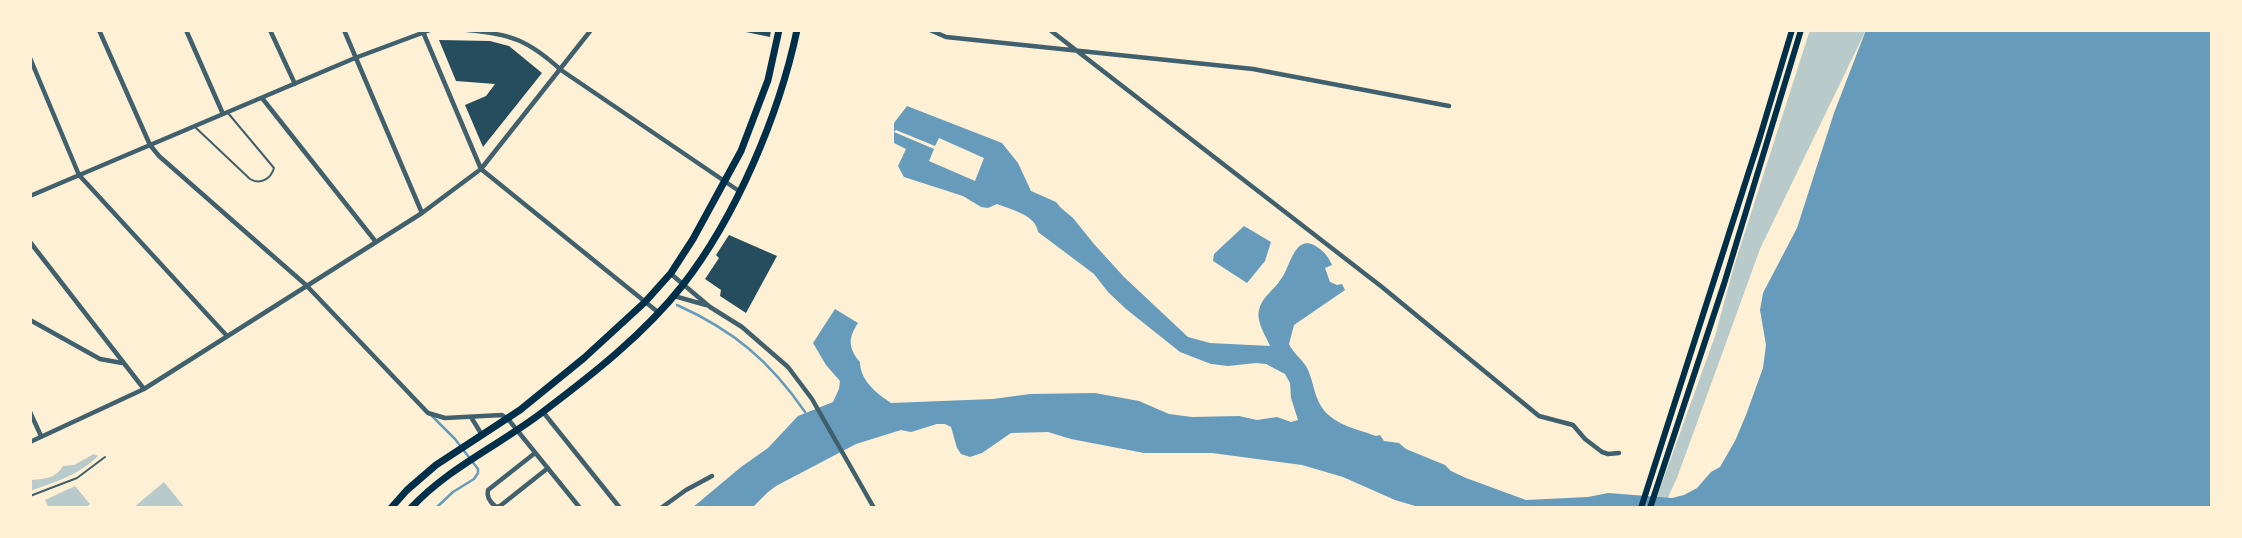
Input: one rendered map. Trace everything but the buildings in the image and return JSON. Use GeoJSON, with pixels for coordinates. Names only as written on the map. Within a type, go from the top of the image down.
{"type":"FeatureCollection","features":[{"type":"Feature","properties":{"kind":"highway"},"geometry":{"type":"LineString","coordinates":[[391,508],[436,465],[508,419],[584,358],[645,302],[671,273],[693,239],[741,151],[768,80],[779,30]]}},
{"type":"Feature","properties":{"kind":"highway"},"geometry":{"type":"LineString","coordinates":[[411,508],[458,468],[543,412],[595,371],[659,313],[683,284],[712,242],[739,191],[776,105],[797,30]]}},
{"type":"Feature","properties":{"kind":"main road"},"geometry":{"type":"LineString","coordinates":[[1641,508],[1792,30]]}},
{"type":"Feature","properties":{"kind":"main road"},"geometry":{"type":"LineString","coordinates":[[1650,508],[1724,284],[1801,30]]}},
{"type":"Feature","properties":{"kind":"street"},"geometry":{"type":"LineString","coordinates":[[99,30],[150,145],[159,156],[306,285],[428,413],[444,418],[497,414],[508,419],[580,508]]}},
{"type":"Feature","properties":{"kind":"street"},"geometry":{"type":"LineString","coordinates":[[186,30],[225,113]]}},
{"type":"Feature","properties":{"kind":"street"},"geometry":{"type":"LineString","coordinates":[[271,30],[295,84]]}},
{"type":"Feature","properties":{"kind":"street"},"geometry":{"type":"LineString","coordinates":[[344,30],[422,212]]}},
{"type":"Feature","properties":{"kind":"street"},"geometry":{"type":"LineString","coordinates":[[30,196],[355,58],[430,30]]}},
{"type":"Feature","properties":{"kind":"street"},"geometry":{"type":"LineString","coordinates":[[467,30],[519,39],[739,191]]}},
{"type":"Feature","properties":{"kind":"street"},"geometry":{"type":"LineString","coordinates":[[30,442],[144,389],[422,212],[481,169],[591,30]]}},
{"type":"Feature","properties":{"kind":"street"},"geometry":{"type":"LineString","coordinates":[[930,30],[946,37],[1253,69],[1449,106]]}},
{"type":"Feature","properties":{"kind":"street"},"geometry":{"type":"LineString","coordinates":[[1050,30],[1382,287],[1539,416],[1573,425],[1602,452],[1619,453]]}},
{"type":"Feature","properties":{"kind":"street"},"geometry":{"type":"LineString","coordinates":[[423,31],[481,169],[659,313]]}},
{"type":"Feature","properties":{"kind":"street"},"geometry":{"type":"LineString","coordinates":[[30,58],[79,175],[227,337]]}},
{"type":"Feature","properties":{"kind":"street"},"geometry":{"type":"LineString","coordinates":[[261,98],[376,242]]}},
{"type":"Feature","properties":{"kind":"street"},"geometry":{"type":"LineString","coordinates":[[30,242],[144,389]]}},
{"type":"Feature","properties":{"kind":"street"},"geometry":{"type":"LineString","coordinates":[[671,273],[710,307],[742,327],[788,367],[812,399],[874,508]]}},
{"type":"Feature","properties":{"kind":"street"},"geometry":{"type":"LineString","coordinates":[[674,295],[710,307]]}},
{"type":"Feature","properties":{"kind":"street"},"geometry":{"type":"LineString","coordinates":[[30,320],[100,359],[122,363]]}},
{"type":"Feature","properties":{"kind":"street"},"geometry":{"type":"LineString","coordinates":[[30,412],[41,436]]}},
{"type":"Feature","properties":{"kind":"street"},"geometry":{"type":"LineString","coordinates":[[543,412],[620,508]]}},
{"type":"Feature","properties":{"kind":"street"},"geometry":{"type":"LineString","coordinates":[[471,416],[481,436]]}},
{"type":"Feature","properties":{"kind":"street"},"geometry":{"type":"LineString","coordinates":[[536,453],[488,490],[492,504],[495,507],[500,506],[548,468]]}},
{"type":"Feature","properties":{"kind":"street"},"geometry":{"type":"LineString","coordinates":[[661,508],[712,476]]}},
{"type":"Feature","properties":{"kind":"lane"},"geometry":{"type":"LineString","coordinates":[[194,126],[250,179],[263,181],[273,173],[272,163],[225,113]]}},
{"type":"Feature","properties":{"kind":"lane"},"geometry":{"type":"LineString","coordinates":[[30,496],[77,478],[105,457]]}},
{"type":"Feature","properties":{"kind":"shaded area"},"geometry":{"type":"Polygon","coordinates":[[[1810,30],[1866,30],[1760,249],[1677,478],[1663,508],[1653,508],[1715,336],[1734,266],[1810,30]]]}},
{"type":"Feature","properties":{"kind":"shaded area"},"geometry":{"type":"Polygon","coordinates":[[[94,454],[98,456],[75,473],[30,491],[30,480],[49,477],[63,466],[74,465],[94,454]]]}},
{"type":"Feature","properties":{"kind":"shaded area"},"geometry":{"type":"Polygon","coordinates":[[[164,482],[185,508],[133,508],[164,482]]]}},
{"type":"Feature","properties":{"kind":"shaded area"},"geometry":{"type":"Polygon","coordinates":[[[75,486],[90,504],[86,508],[49,508],[45,500],[75,486]]]}},
{"type":"Feature","properties":{"kind":"water"},"geometry":{"type":"Polygon","coordinates":[[[1866,30],[2212,30],[2212,508],[1422,508],[1395,500],[1343,477],[1302,465],[1212,453],[1144,453],[1048,432],[1011,433],[982,453],[970,457],[961,454],[957,448],[951,427],[937,424],[911,432],[901,430],[856,444],[776,486],[752,508],[692,508],[768,448],[798,416],[833,402],[840,381],[826,365],[813,343],[835,309],[858,323],[851,338],[853,352],[860,362],[866,380],[891,403],[993,399],[1030,394],[1095,393],[1139,401],[1169,414],[1192,417],[1239,416],[1257,420],[1277,417],[1291,422],[1298,420],[1291,398],[1290,383],[1285,374],[1266,364],[1211,364],[1180,352],[1126,309],[1094,274],[1038,232],[1028,217],[997,204],[988,208],[981,207],[963,196],[904,177],[898,166],[906,149],[894,143],[894,123],[907,106],[1002,143],[1018,163],[1031,191],[1056,202],[1124,277],[1188,337],[1210,343],[1270,346],[1258,315],[1260,306],[1281,279],[1297,248],[1307,243],[1320,249],[1332,265],[1325,268],[1330,282],[1342,284],[1345,290],[1294,325],[1289,344],[1306,366],[1321,407],[1341,423],[1376,436],[1380,435],[1384,441],[1399,443],[1466,478],[1526,500],[1588,497],[1608,493],[1672,498],[1684,495],[1697,488],[1711,472],[1720,467],[1746,415],[1763,368],[1766,345],[1760,310],[1763,293],[1797,228],[1834,113],[1866,30]]]}},
{"type":"Feature","properties":{"kind":"water"},"geometry":{"type":"Polygon","coordinates":[[[1244,226],[1271,242],[1265,261],[1247,283],[1213,261],[1214,254],[1244,226]]]}},
{"type":"Feature","properties":{"kind":"pier"},"geometry":{"type":"Polygon","coordinates":[[[896,130],[935,146],[939,138],[984,158],[975,181],[929,161],[934,149],[894,132],[896,130]]]}},
{"type":"Feature","properties":{"kind":"waterway"},"geometry":{"type":"LineString","coordinates":[[677,305],[716,325],[749,349],[778,377],[805,412]]}},
{"type":"Feature","properties":{"kind":"waterway"},"geometry":{"type":"LineString","coordinates":[[431,415],[455,439],[478,469],[474,479],[453,492],[436,508]]}}]}
